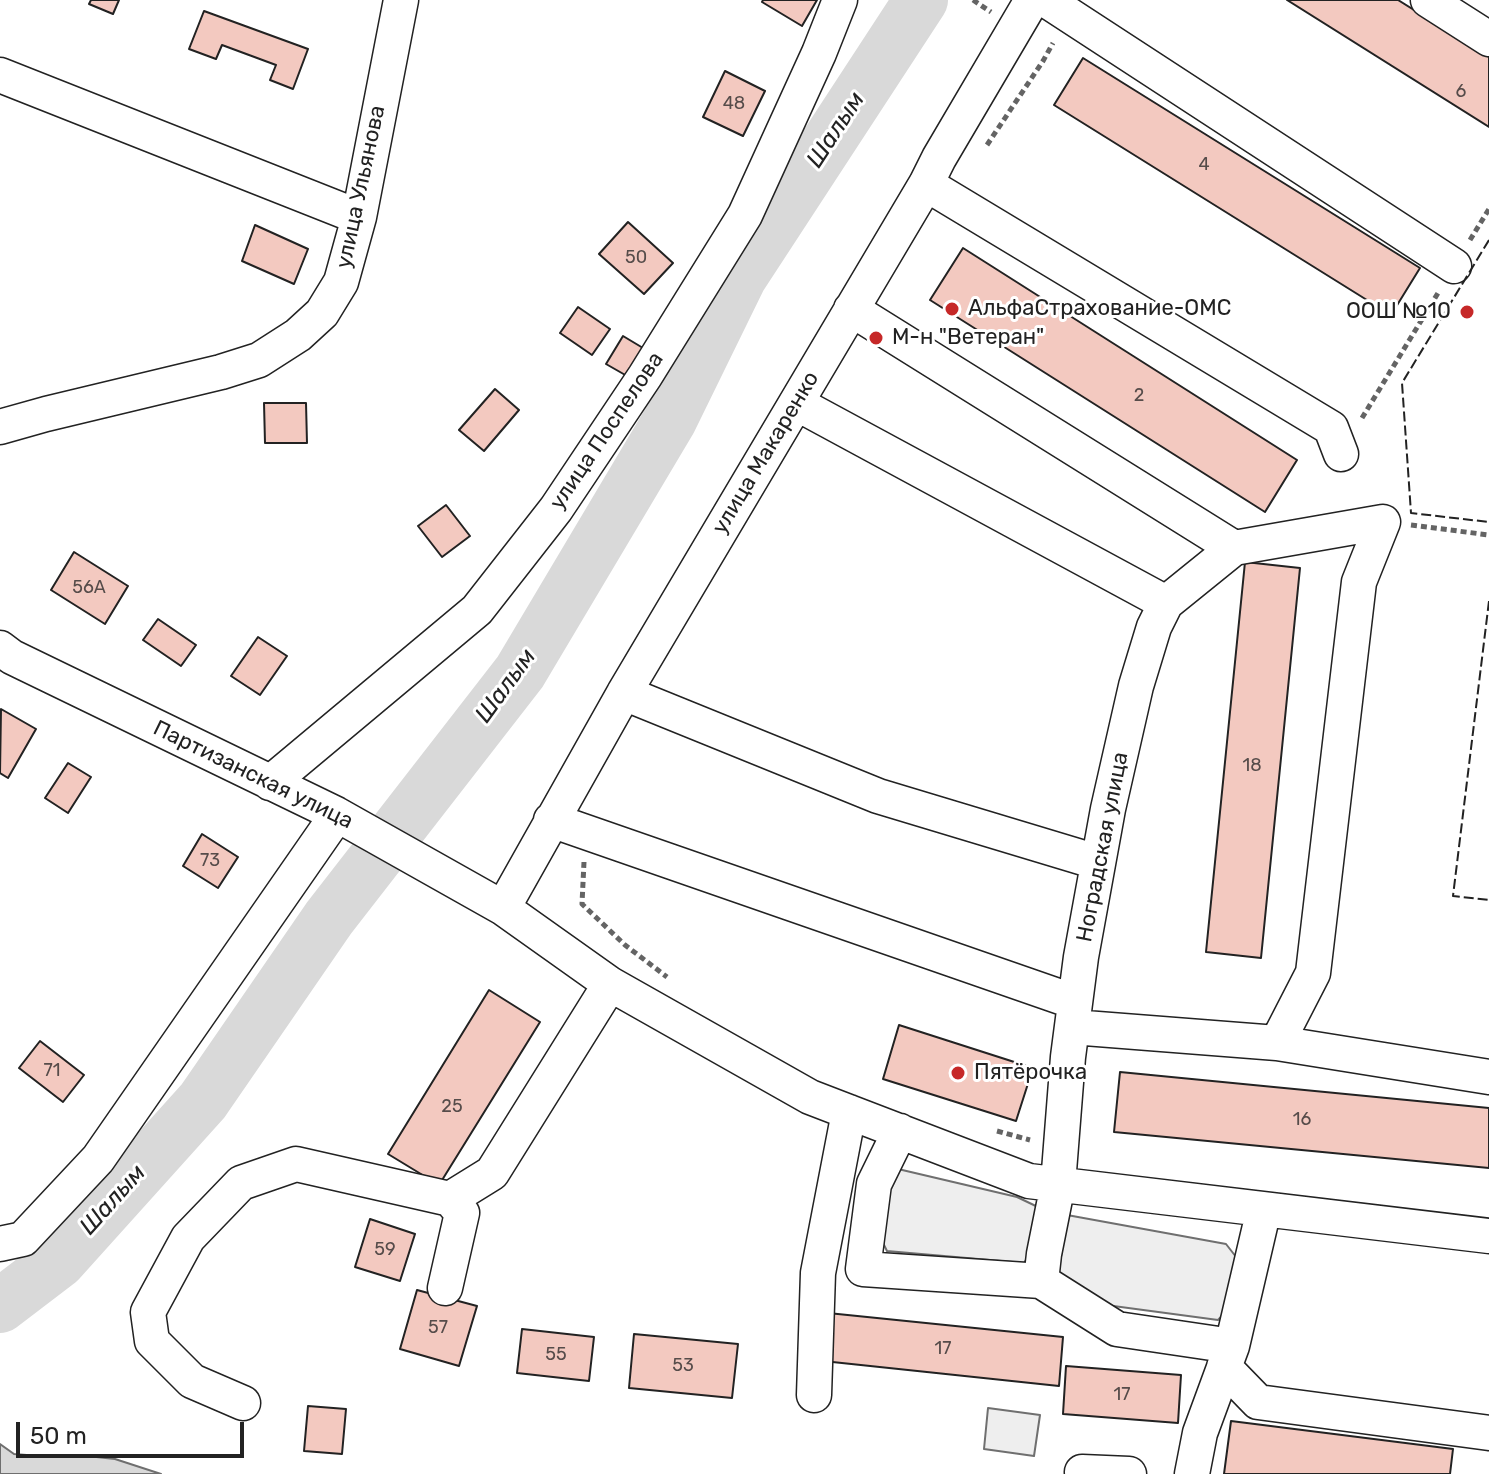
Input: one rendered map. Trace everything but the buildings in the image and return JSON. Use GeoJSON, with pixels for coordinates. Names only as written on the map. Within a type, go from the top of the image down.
{"type":"FeatureCollection","features":[{"type":"Feature","properties":{"kind":"street","name":"улица Ульянова"},"geometry":{"type":"LineString","coordinates":[[0,427],[259,360],[298,335],[322,313],[341,282],[359,217],[401,0]]}},
{"type":"Feature","properties":{"kind":"street","name":"улица Поспелова"},"geometry":{"type":"LineString","coordinates":[[270,783],[477,610],[556,509],[645,376],[745,215],[840,0]]}},
{"type":"Feature","properties":{"kind":"street","name":"улица Макаренко"},"geometry":{"type":"LineString","coordinates":[[503,908],[624,693],[1032,0]]}},
{"type":"Feature","properties":{"kind":"street"},"geometry":{"type":"LineString","coordinates":[[1428,0],[1489,39]]}},
{"type":"Feature","properties":{"kind":"street"},"geometry":{"type":"LineString","coordinates":[[1057,7],[1454,266]]}},
{"type":"Feature","properties":{"kind":"street"},"geometry":{"type":"LineString","coordinates":[[0,75],[359,217]]}},
{"type":"Feature","properties":{"kind":"street"},"geometry":{"type":"LineString","coordinates":[[926,184],[1331,428],[1341,454]]}},
{"type":"Feature","properties":{"kind":"street"},"geometry":{"type":"LineString","coordinates":[[851,309],[1234,548],[1383,522]]}},
{"type":"Feature","properties":{"kind":"street"},"geometry":{"type":"LineString","coordinates":[[796,403],[1166,603]]}},
{"type":"Feature","properties":{"kind":"street"},"geometry":{"type":"LineString","coordinates":[[1277,1043],[1313,973],[1359,582],[1383,522]]}},
{"type":"Feature","properties":{"kind":"street","name":"Ноградская улица"},"geometry":{"type":"LineString","coordinates":[[1041,1281],[1058,1184],[1073,1014],[1097,862],[1136,686],[1154,627],[1166,603],[1234,548]]}},
{"type":"Feature","properties":{"kind":"street","name":"Партизанская улица"},"geometry":{"type":"LineString","coordinates":[[0,648],[12,657],[337,815],[503,908]]}},
{"type":"Feature","properties":{"kind":"street"},"geometry":{"type":"LineString","coordinates":[[624,693],[878,796],[1097,862]]}},
{"type":"Feature","properties":{"kind":"street"},"geometry":{"type":"LineString","coordinates":[[0,1244],[23,1239],[98,1159],[337,815]]}},
{"type":"Feature","properties":{"kind":"street"},"geometry":{"type":"LineString","coordinates":[[551,820],[1073,1014],[1489,1077]]}},
{"type":"Feature","properties":{"kind":"street"},"geometry":{"type":"LineString","coordinates":[[503,908],[610,984],[810,1097],[1029,1181],[1489,1236]]}},
{"type":"Feature","properties":{"kind":"street"},"geometry":{"type":"LineString","coordinates":[[450,1199],[492,1173],[610,984]]}},
{"type":"Feature","properties":{"kind":"street"},"geometry":{"type":"LineString","coordinates":[[814,1395],[818,1273],[849,1112]]}},
{"type":"Feature","properties":{"kind":"street"},"geometry":{"type":"LineString","coordinates":[[900,1131],[874,1184],[863,1269],[1041,1281],[1117,1329],[1228,1357],[1258,1402],[1489,1433]]}},
{"type":"Feature","properties":{"kind":"street"},"geometry":{"type":"LineString","coordinates":[[243,1403],[192,1381],[152,1341],[148,1312],[188,1238],[241,1183],[296,1164],[450,1199],[462,1213],[445,1288]]}},
{"type":"Feature","properties":{"kind":"street"},"geometry":{"type":"LineString","coordinates":[[1192,1474],[1200,1433],[1228,1357],[1264,1209]]}},
{"type":"Feature","properties":{"kind":"street"},"geometry":{"type":"LineString","coordinates":[[1082,1472],[1129,1474]]}},
{"type":"Feature","properties":{"kind":"path"},"geometry":{"type":"LineString","coordinates":[[973,0],[984,6]]}},
{"type":"Feature","properties":{"kind":"path"},"geometry":{"type":"LineString","coordinates":[[1000,126],[1043,61],[1057,7]]}},
{"type":"Feature","properties":{"kind":"path"},"geometry":{"type":"LineString","coordinates":[[1341,454],[1489,209]]}},
{"type":"Feature","properties":{"kind":"path"},"geometry":{"type":"LineString","coordinates":[[1383,522],[1489,535]]}},
{"type":"Feature","properties":{"kind":"shaded area"},"geometry":{"type":"Polygon","coordinates":[[[898,1169],[1017,1197],[1040,1208],[1037,1242],[1024,1263],[887,1251],[877,1231],[885,1183],[898,1169]]]}},
{"type":"Feature","properties":{"kind":"shaded area"},"geometry":{"type":"Polygon","coordinates":[[[1067,1215],[1226,1244],[1240,1262],[1232,1305],[1218,1320],[1091,1303],[1058,1277],[1067,1215]]]}},
{"type":"Feature","properties":{"kind":"shaded area"},"geometry":{"type":"Polygon","coordinates":[[[988,1408],[1040,1415],[1034,1456],[984,1449],[988,1408]]]}},
{"type":"Feature","properties":{"kind":"shaded area"},"geometry":{"type":"Polygon","coordinates":[[[0,1444],[14,1454],[115,1459],[161,1474],[0,1474],[0,1444]]]}},
{"type":"Feature","properties":{"kind":"waterway","name":"Шалым"},"geometry":{"type":"LineString","coordinates":[[0,1306],[59,1261],[203,1101],[329,918],[520,672],[670,420],[740,277],[921,0]]}},
{"type":"Feature","properties":{"kind":"fence"},"geometry":{"type":"LineString","coordinates":[[1489,240],[1402,383],[1411,513],[1489,522]]}},
{"type":"Feature","properties":{"kind":"fence"},"geometry":{"type":"LineString","coordinates":[[1489,601],[1453,896],[1489,900]]}},
{"type":"Feature","properties":{"kind":"place","name":"АльфаСтрахование-ОМС"},"geometry":{"type":"Point","coordinates":[952,309]}},
{"type":"Feature","properties":{"kind":"place","name":"ООШ №10"},"geometry":{"type":"Point","coordinates":[1467,312]}},
{"type":"Feature","properties":{"kind":"place","name":"М-н \"Ветеран\""},"geometry":{"type":"Point","coordinates":[876,338]}},
{"type":"Feature","properties":{"kind":"place","name":"Пятёрочка"},"geometry":{"type":"Point","coordinates":[958,1073]}}]}
